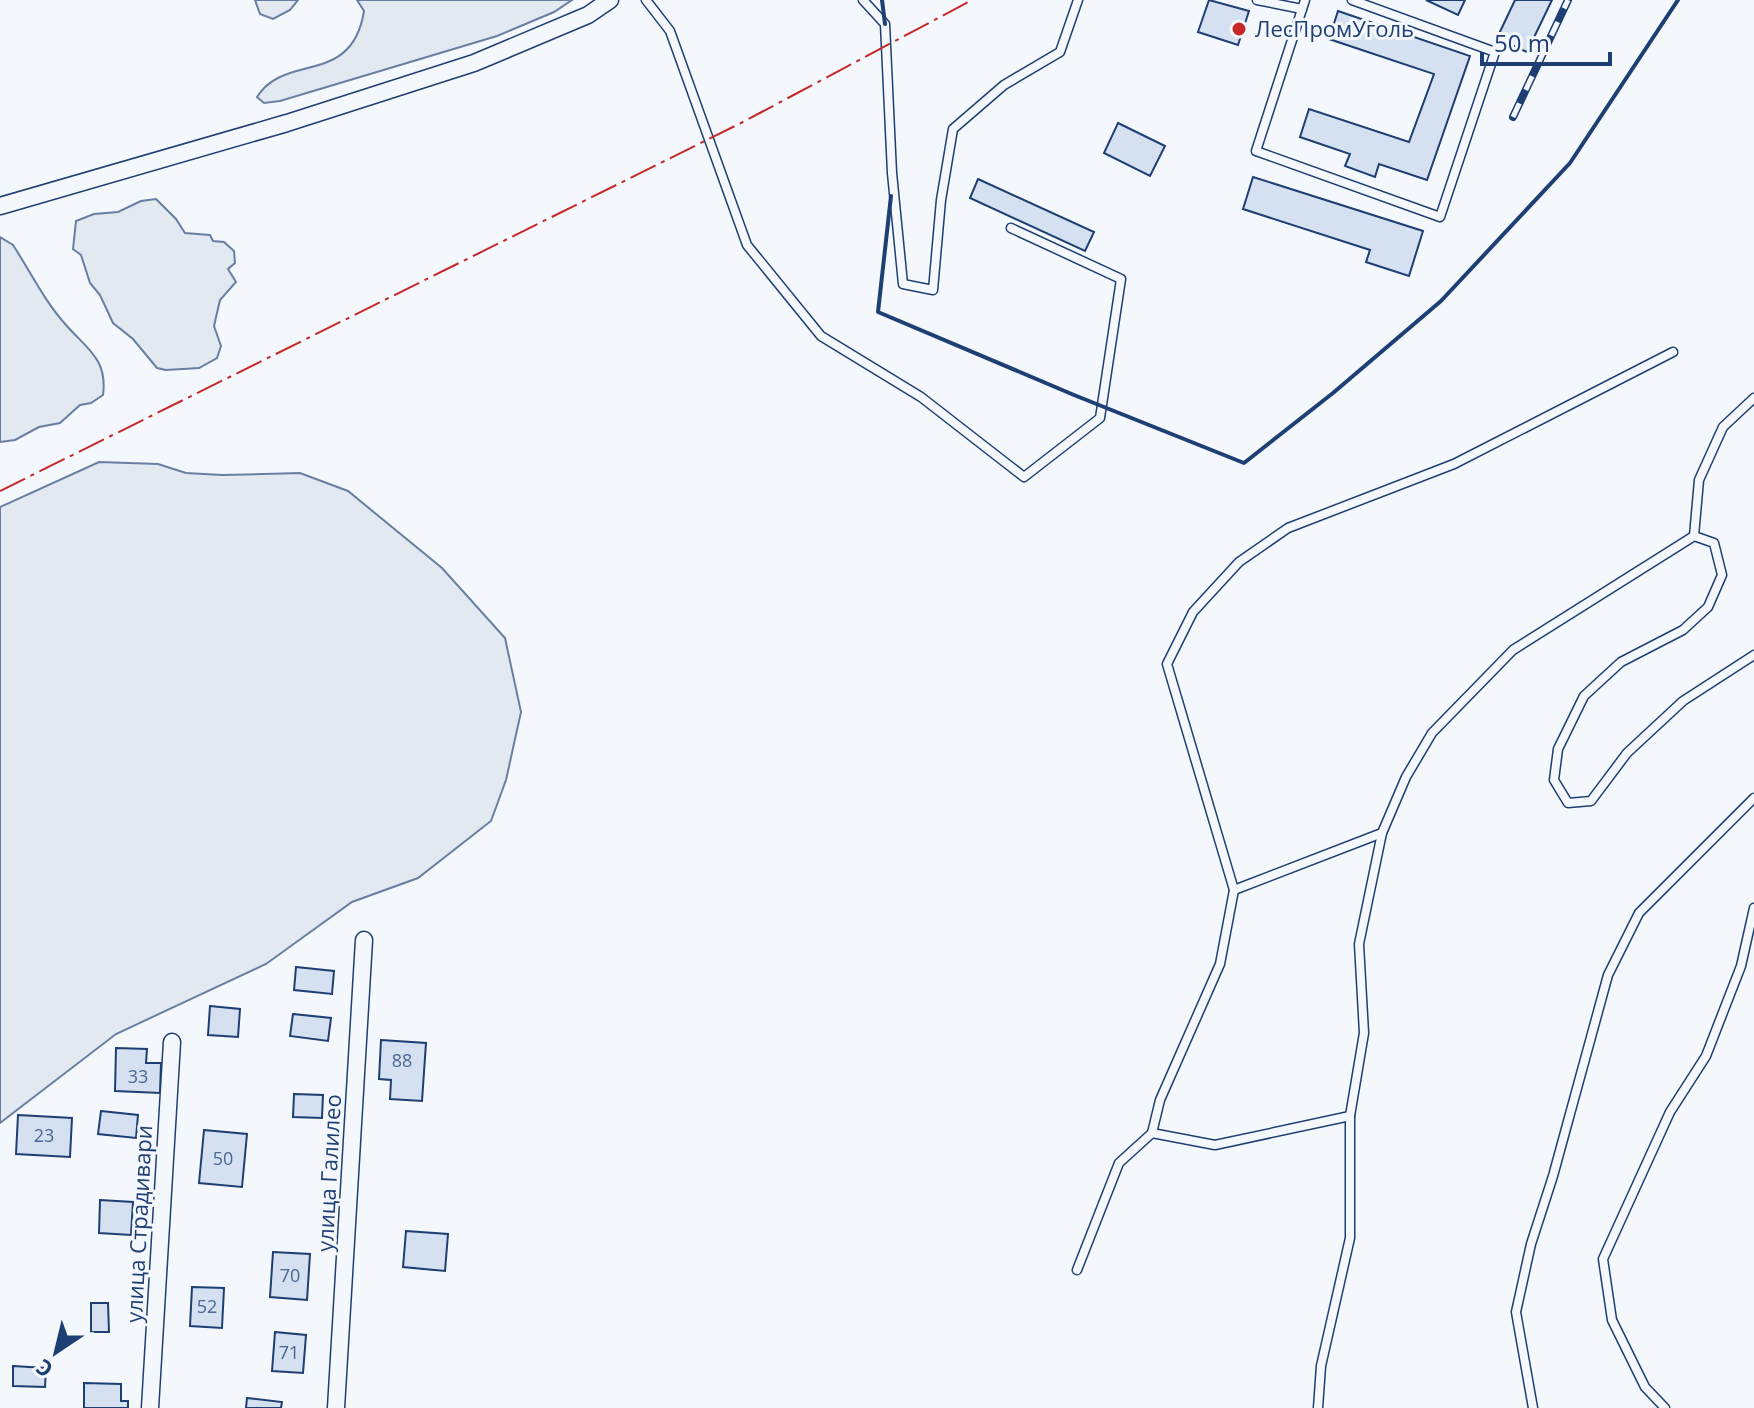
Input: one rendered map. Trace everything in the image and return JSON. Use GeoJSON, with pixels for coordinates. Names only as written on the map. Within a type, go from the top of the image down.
{"type":"FeatureCollection","features":[{"type":"Feature","properties":{"kind":"street"},"geometry":{"type":"LineString","coordinates":[[0,206],[287,123],[474,63],[588,15],[610,0]]}},
{"type":"Feature","properties":{"kind":"street","name":"улица Галилео"},"geometry":{"type":"LineString","coordinates":[[336,1408],[364,940]]}},
{"type":"Feature","properties":{"kind":"street","name":"улица Страдивари"},"geometry":{"type":"LineString","coordinates":[[150,1408],[172,1042]]}},
{"type":"Feature","properties":{"kind":"lane"},"geometry":{"type":"LineString","coordinates":[[646,0],[670,31],[747,245],[821,336],[921,397],[1024,477],[1100,418],[1121,279],[1011,228]]}},
{"type":"Feature","properties":{"kind":"lane"},"geometry":{"type":"LineString","coordinates":[[863,0],[885,24],[892,173],[903,284],[933,290],[941,200],[953,129],[1004,85],[1060,52],[1078,0]]}},
{"type":"Feature","properties":{"kind":"lane"},"geometry":{"type":"LineString","coordinates":[[1257,0],[1303,4],[1256,151],[1440,217],[1495,52],[1352,0]]}},
{"type":"Feature","properties":{"kind":"lane"},"geometry":{"type":"LineString","coordinates":[[1077,1270],[1119,1163],[1152,1133],[1160,1100],[1220,964],[1234,890],[1167,664],[1193,612],[1239,562],[1288,528],[1454,464],[1673,352]]}},
{"type":"Feature","properties":{"kind":"lane"},"geometry":{"type":"LineString","coordinates":[[1694,536],[1699,480],[1723,427],[1754,398]]}},
{"type":"Feature","properties":{"kind":"lane"},"geometry":{"type":"LineString","coordinates":[[1694,536],[1714,543],[1722,575],[1708,607],[1683,630],[1621,662],[1584,696],[1558,749],[1554,780],[1568,803],[1591,801],[1627,753],[1683,701],[1754,655]]}},
{"type":"Feature","properties":{"kind":"lane"},"geometry":{"type":"LineString","coordinates":[[1318,1408],[1321,1366],[1350,1238],[1350,1116],[1364,1033],[1359,944],[1382,833],[1406,777],[1432,733],[1513,650],[1694,536]]}},
{"type":"Feature","properties":{"kind":"lane"},"geometry":{"type":"LineString","coordinates":[[1533,1408],[1516,1312],[1531,1244],[1553,1176],[1608,975],[1639,913],[1754,798]]}},
{"type":"Feature","properties":{"kind":"lane"},"geometry":{"type":"LineString","coordinates":[[1234,890],[1382,833]]}},
{"type":"Feature","properties":{"kind":"lane"},"geometry":{"type":"LineString","coordinates":[[1665,1408],[1645,1387],[1612,1320],[1603,1259],[1670,1112],[1706,1056],[1741,966],[1754,908]]}},
{"type":"Feature","properties":{"kind":"lane"},"geometry":{"type":"LineString","coordinates":[[1152,1133],[1215,1145],[1350,1116]]}},
{"type":"Feature","properties":{"kind":"shaded area"},"geometry":{"type":"Polygon","coordinates":[[[255,0],[298,0],[290,10],[273,19],[260,14],[255,0]]]}},
{"type":"Feature","properties":{"kind":"shaded area"},"geometry":{"type":"Polygon","coordinates":[[[357,0],[572,0],[554,12],[497,36],[280,101],[264,103],[257,97],[269,84],[284,75],[332,60],[346,50],[357,35],[364,11],[357,0]]]}},
{"type":"Feature","properties":{"kind":"shaded area"},"geometry":{"type":"Polygon","coordinates":[[[156,199],[185,233],[210,235],[213,241],[224,242],[234,251],[235,263],[228,269],[236,282],[220,300],[214,326],[221,346],[217,358],[199,368],[157,368],[133,339],[113,323],[100,295],[90,283],[81,255],[73,249],[76,221],[94,214],[118,212],[141,201],[156,199]]]}},
{"type":"Feature","properties":{"kind":"shaded area"},"geometry":{"type":"Polygon","coordinates":[[[0,237],[13,245],[51,306],[94,355],[104,383],[103,395],[91,403],[80,405],[60,423],[39,427],[15,440],[0,442],[0,237]]]}},
{"type":"Feature","properties":{"kind":"shaded area"},"geometry":{"type":"Polygon","coordinates":[[[99,462],[158,464],[186,473],[222,475],[300,473],[348,491],[442,568],[505,638],[521,712],[506,780],[491,821],[418,878],[352,902],[266,964],[116,1034],[0,1123],[0,507],[99,462]]]}},
{"type":"Feature","properties":{"kind":"building"},"geometry":{"type":"Polygon","coordinates":[[[1209,0],[1249,11],[1238,45],[1198,32],[1209,0]]]}},
{"type":"Feature","properties":{"kind":"building"},"geometry":{"type":"Polygon","coordinates":[[[1426,0],[1465,0],[1458,15],[1426,0]]]}},
{"type":"Feature","properties":{"kind":"building"},"geometry":{"type":"Polygon","coordinates":[[[1515,0],[1552,0],[1527,52],[1497,38],[1515,0]]]}},
{"type":"Feature","properties":{"kind":"building"},"geometry":{"type":"Polygon","coordinates":[[[1338,11],[1470,56],[1427,180],[1379,164],[1375,177],[1345,166],[1350,154],[1300,137],[1309,109],[1409,142],[1434,74],[1329,39],[1338,11]]]}},
{"type":"Feature","properties":{"kind":"building"},"geometry":{"type":"Polygon","coordinates":[[[1118,123],[1165,146],[1150,176],[1104,153],[1118,123]]]}},
{"type":"Feature","properties":{"kind":"building"},"geometry":{"type":"Polygon","coordinates":[[[1253,177],[1423,231],[1409,276],[1366,262],[1370,250],[1243,209],[1253,177]]]}},
{"type":"Feature","properties":{"kind":"building"},"geometry":{"type":"Polygon","coordinates":[[[978,179],[1094,232],[1085,251],[970,198],[978,179]]]}},
{"type":"Feature","properties":{"kind":"building"},"geometry":{"type":"Polygon","coordinates":[[[296,967],[334,971],[332,994],[294,990],[296,967]]]}},
{"type":"Feature","properties":{"kind":"building"},"geometry":{"type":"Polygon","coordinates":[[[210,1006],[240,1009],[238,1037],[208,1035],[210,1006]]]}},
{"type":"Feature","properties":{"kind":"building"},"geometry":{"type":"Polygon","coordinates":[[[293,1014],[331,1018],[328,1041],[290,1036],[293,1014]]]}},
{"type":"Feature","properties":{"kind":"building"},"geometry":{"type":"Polygon","coordinates":[[[381,1040],[426,1043],[422,1101],[390,1099],[391,1080],[379,1079],[381,1040]]]}},
{"type":"Feature","properties":{"kind":"building"},"geometry":{"type":"Polygon","coordinates":[[[116,1048],[147,1049],[146,1063],[161,1063],[160,1093],[115,1091],[116,1048]]]}},
{"type":"Feature","properties":{"kind":"building"},"geometry":{"type":"Polygon","coordinates":[[[294,1094],[323,1095],[322,1118],[293,1117],[294,1094]]]}},
{"type":"Feature","properties":{"kind":"building"},"geometry":{"type":"Polygon","coordinates":[[[101,1111],[138,1115],[136,1138],[98,1134],[101,1111]]]}},
{"type":"Feature","properties":{"kind":"building"},"geometry":{"type":"Polygon","coordinates":[[[18,1115],[72,1118],[70,1157],[16,1154],[18,1115]]]}},
{"type":"Feature","properties":{"kind":"building"},"geometry":{"type":"Polygon","coordinates":[[[204,1130],[247,1134],[242,1187],[199,1183],[204,1130]]]}},
{"type":"Feature","properties":{"kind":"building"},"geometry":{"type":"Polygon","coordinates":[[[100,1200],[133,1202],[131,1235],[99,1233],[100,1200]]]}},
{"type":"Feature","properties":{"kind":"building"},"geometry":{"type":"Polygon","coordinates":[[[406,1231],[448,1234],[445,1271],[403,1267],[406,1231]]]}},
{"type":"Feature","properties":{"kind":"building"},"geometry":{"type":"Polygon","coordinates":[[[273,1252],[310,1254],[307,1300],[270,1297],[273,1252]]]}},
{"type":"Feature","properties":{"kind":"building"},"geometry":{"type":"Polygon","coordinates":[[[192,1287],[224,1288],[222,1328],[190,1326],[192,1287]]]}},
{"type":"Feature","properties":{"kind":"building"},"geometry":{"type":"Polygon","coordinates":[[[91,1303],[108,1303],[109,1332],[91,1332],[91,1303]]]}},
{"type":"Feature","properties":{"kind":"building"},"geometry":{"type":"Polygon","coordinates":[[[275,1332],[306,1335],[303,1373],[272,1371],[275,1332]]]}},
{"type":"Feature","properties":{"kind":"building"},"geometry":{"type":"Polygon","coordinates":[[[13,1366],[46,1368],[45,1387],[13,1386],[13,1366]]]}},
{"type":"Feature","properties":{"kind":"building"},"geometry":{"type":"Polygon","coordinates":[[[84,1383],[121,1384],[121,1401],[128,1401],[128,1408],[84,1408],[84,1383]]]}},
{"type":"Feature","properties":{"kind":"building"},"geometry":{"type":"Polygon","coordinates":[[[247,1398],[282,1402],[281,1408],[246,1408],[247,1398]]]}},
{"type":"Feature","properties":{"kind":"railway"},"geometry":{"type":"LineString","coordinates":[[1513,117],[1568,0]]}},
{"type":"Feature","properties":{"kind":"wall"},"geometry":{"type":"LineString","coordinates":[[882,0],[885,24]]}},
{"type":"Feature","properties":{"kind":"wall"},"geometry":{"type":"LineString","coordinates":[[891,196],[878,312],[1244,463],[1333,393],[1441,301],[1570,163],[1678,0]]}},
{"type":"Feature","properties":{"kind":"power"},"geometry":{"type":"LineString","coordinates":[[0,491],[741,123],[972,0]]}},
{"type":"Feature","properties":{"kind":"place","name":"ЛесПромУголь"},"geometry":{"type":"Point","coordinates":[1239,29]}}]}
